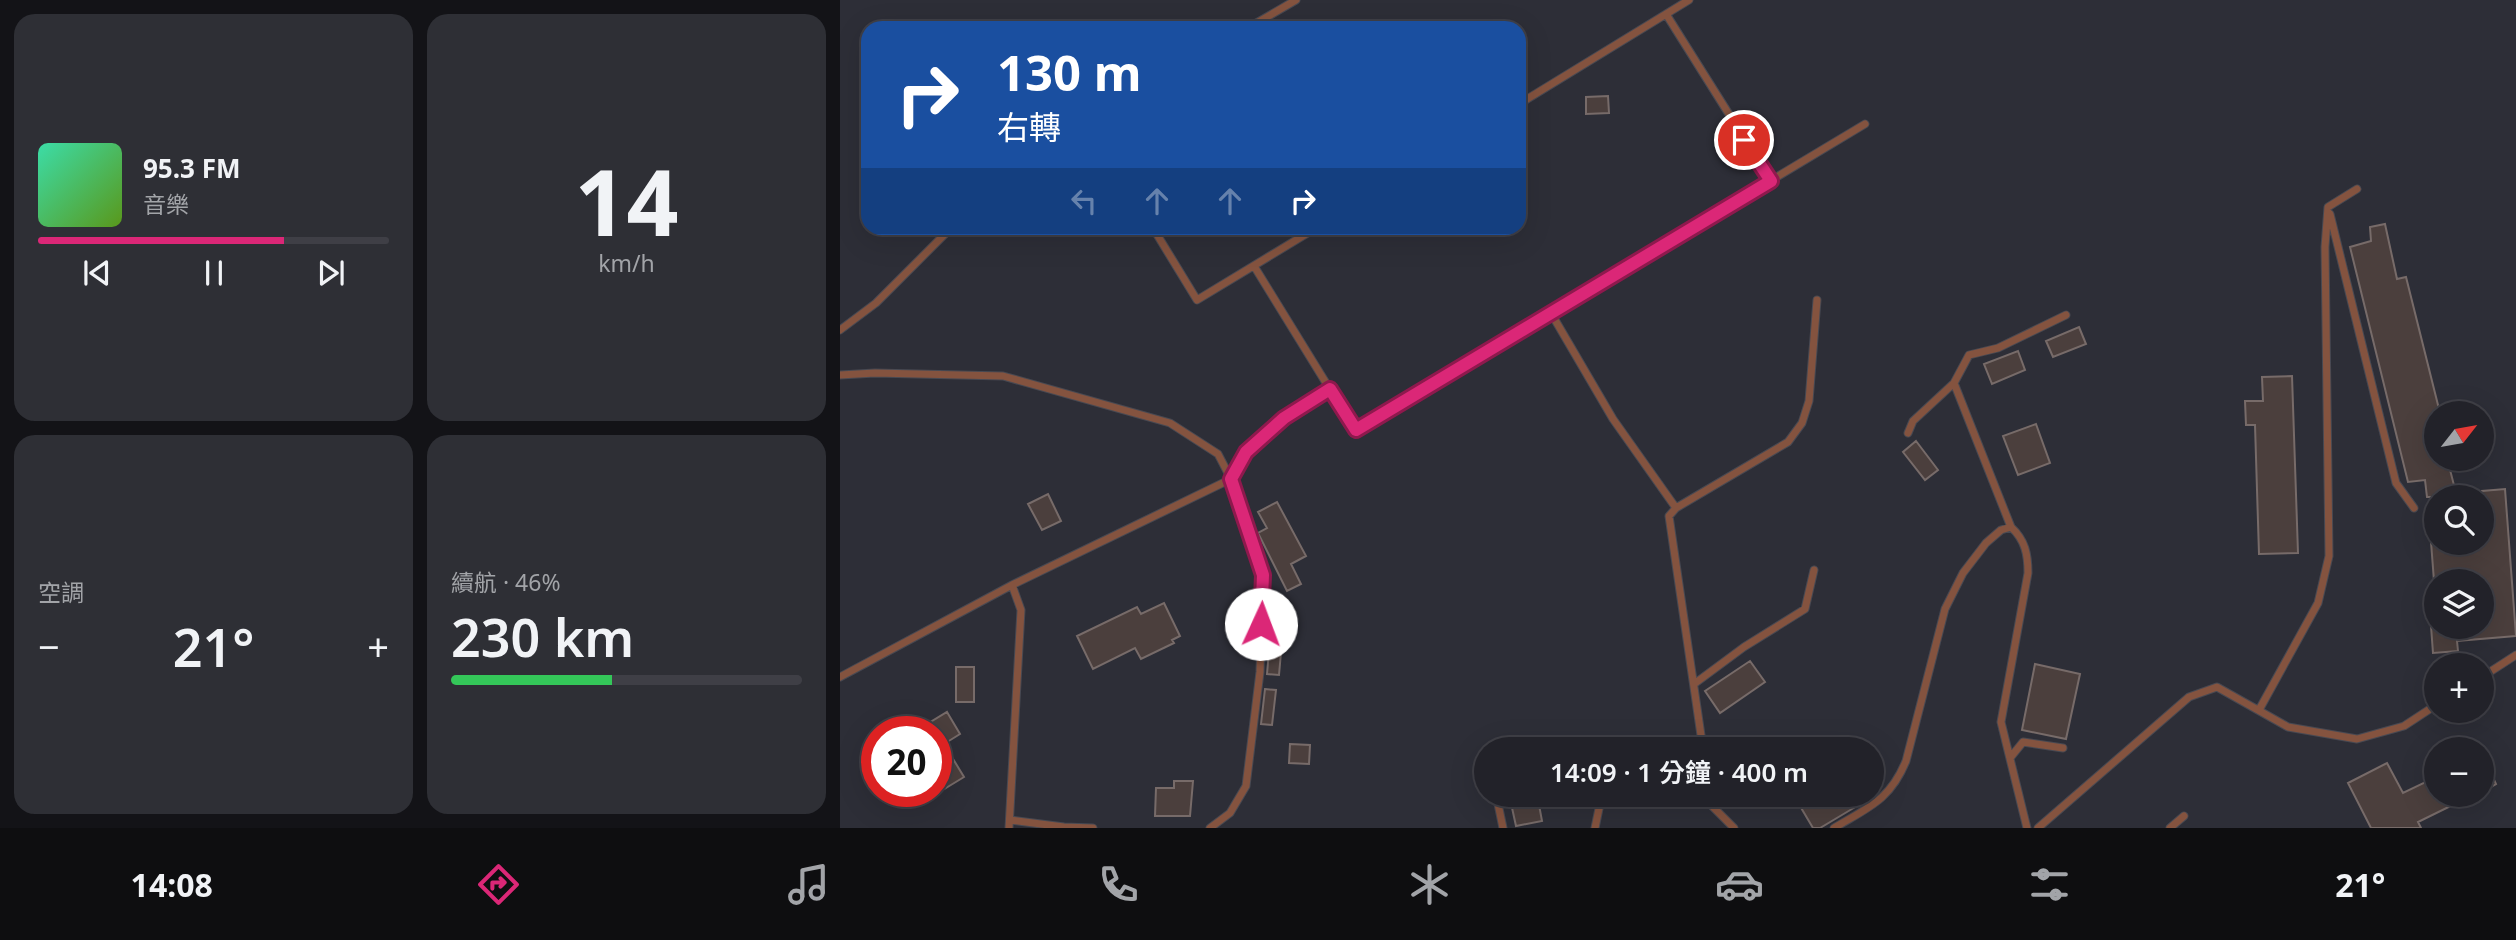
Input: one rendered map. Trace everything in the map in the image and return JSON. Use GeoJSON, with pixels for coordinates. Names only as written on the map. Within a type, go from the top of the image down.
{"type":"FeatureCollection","features":[{"type":"Feature","properties":{"kind":"lane"},"geometry":{"type":"LineString","coordinates":[[1260,21],[1296,0]]}},
{"type":"Feature","properties":{"kind":"lane"},"geometry":{"type":"LineString","coordinates":[[1526,100],[1689,0]]}},
{"type":"Feature","properties":{"kind":"lane"},"geometry":{"type":"LineString","coordinates":[[1666,14],[1771,181]]}},
{"type":"Feature","properties":{"kind":"lane"},"geometry":{"type":"LineString","coordinates":[[1254,266],[1356,430],[1865,124]]}},
{"type":"Feature","properties":{"kind":"lane"},"geometry":{"type":"LineString","coordinates":[[2328,206],[2357,190]]}},
{"type":"Feature","properties":{"kind":"lane"},"geometry":{"type":"LineString","coordinates":[[2328,206],[2396,483],[2414,508]]}},
{"type":"Feature","properties":{"kind":"lane"},"geometry":{"type":"LineString","coordinates":[[2259,710],[2318,603],[2329,556],[2325,247],[2328,206]]}},
{"type":"Feature","properties":{"kind":"lane"},"geometry":{"type":"LineString","coordinates":[[840,330],[876,303],[944,235]]}},
{"type":"Feature","properties":{"kind":"lane"},"geometry":{"type":"LineString","coordinates":[[1157,235],[1197,300],[1305,235]]}},
{"type":"Feature","properties":{"kind":"lane"},"geometry":{"type":"LineString","coordinates":[[1701,737],[1670,516],[1676,508],[1788,442],[1802,423],[1809,401],[1817,300]]}},
{"type":"Feature","properties":{"kind":"lane"},"geometry":{"type":"LineString","coordinates":[[1551,313],[1613,419],[1676,508]]}},
{"type":"Feature","properties":{"kind":"lane"},"geometry":{"type":"LineString","coordinates":[[1908,433],[1913,421],[1954,383],[1969,355],[1998,348],[2066,315]]}},
{"type":"Feature","properties":{"kind":"lane"},"geometry":{"type":"LineString","coordinates":[[840,375],[875,373],[1003,376],[1170,423],[1218,454],[1231,479],[1263,575],[1260,672],[1245,786],[1230,813],[1210,828]]}},
{"type":"Feature","properties":{"kind":"lane"},"geometry":{"type":"LineString","coordinates":[[1954,383],[2011,527],[2020,535],[2028,555],[2028,573],[2001,722],[2027,828]]}},
{"type":"Feature","properties":{"kind":"lane"},"geometry":{"type":"LineString","coordinates":[[840,677],[1012,586],[1231,479],[1246,452],[1284,418],[1330,389]]}},
{"type":"Feature","properties":{"kind":"lane"},"geometry":{"type":"LineString","coordinates":[[1834,828],[1885,796],[1898,781],[1906,761],[1945,609],[1963,573],[1986,543],[2001,530],[2011,527]]}},
{"type":"Feature","properties":{"kind":"lane"},"geometry":{"type":"LineString","coordinates":[[1694,684],[1744,647],[1805,609],[1814,570]]}},
{"type":"Feature","properties":{"kind":"lane"},"geometry":{"type":"LineString","coordinates":[[1012,586],[1021,610],[1009,824],[1093,828]]}},
{"type":"Feature","properties":{"kind":"lane"},"geometry":{"type":"LineString","coordinates":[[2494,669],[2516,655]]}},
{"type":"Feature","properties":{"kind":"lane"},"geometry":{"type":"LineString","coordinates":[[2038,828],[2189,696],[2217,687],[2288,727],[2357,738],[2403,726],[2424,713]]}},
{"type":"Feature","properties":{"kind":"lane"},"geometry":{"type":"LineString","coordinates":[[2010,758],[2023,742],[2063,748]]}},
{"type":"Feature","properties":{"kind":"lane"},"geometry":{"type":"LineString","coordinates":[[1499,807],[1503,828]]}},
{"type":"Feature","properties":{"kind":"lane"},"geometry":{"type":"LineString","coordinates":[[1595,828],[1599,807]]}},
{"type":"Feature","properties":{"kind":"lane"},"geometry":{"type":"LineString","coordinates":[[1713,807],[1734,828]]}},
{"type":"Feature","properties":{"kind":"lane"},"geometry":{"type":"LineString","coordinates":[[2170,828],[2184,816]]}},
{"type":"Feature","properties":{"kind":"building"},"geometry":{"type":"Polygon","coordinates":[[[1608,96],[1609,113],[1586,114],[1586,97],[1608,96]]]}},
{"type":"Feature","properties":{"kind":"building"},"geometry":{"type":"Polygon","coordinates":[[[2385,224],[2397,279],[2406,277],[2437,401],[2424,401],[2424,471],[2450,471],[2454,485],[2426,485],[2425,480],[2408,482],[2350,247],[2371,241],[2370,227],[2385,224]]]}},
{"type":"Feature","properties":{"kind":"building"},"geometry":{"type":"Polygon","coordinates":[[[2079,327],[2086,344],[2053,357],[2046,341],[2079,327]]]}},
{"type":"Feature","properties":{"kind":"building"},"geometry":{"type":"Polygon","coordinates":[[[2018,351],[2025,370],[1992,384],[1984,364],[2018,351]]]}},
{"type":"Feature","properties":{"kind":"building"},"geometry":{"type":"Polygon","coordinates":[[[2292,376],[2298,553],[2259,554],[2255,425],[2246,425],[2245,401],[2263,401],[2262,377],[2292,376]]]}},
{"type":"Feature","properties":{"kind":"building"},"geometry":{"type":"Polygon","coordinates":[[[2036,424],[2050,463],[2018,475],[2003,436],[2036,424]]]}},
{"type":"Feature","properties":{"kind":"building"},"geometry":{"type":"Polygon","coordinates":[[[1916,441],[1938,470],[1925,480],[1903,452],[1916,441]]]}},
{"type":"Feature","properties":{"kind":"building"},"geometry":{"type":"Polygon","coordinates":[[[2505,489],[2516,636],[2494,638],[2494,569],[2433,569],[2432,555],[2494,555],[2494,490],[2505,489]]]}},
{"type":"Feature","properties":{"kind":"building"},"geometry":{"type":"Polygon","coordinates":[[[1048,494],[1061,521],[1042,530],[1028,504],[1048,494]]]}},
{"type":"Feature","properties":{"kind":"building"},"geometry":{"type":"Polygon","coordinates":[[[1277,502],[1306,556],[1291,564],[1301,584],[1287,591],[1258,533],[1267,528],[1258,512],[1277,502]]]}},
{"type":"Feature","properties":{"kind":"building"},"geometry":{"type":"Polygon","coordinates":[[[1164,603],[1180,636],[1172,640],[1174,643],[1141,659],[1135,648],[1093,669],[1077,636],[1137,607],[1141,614],[1164,603]]]}},
{"type":"Feature","properties":{"kind":"building"},"geometry":{"type":"Polygon","coordinates":[[[2432,639],[2481,639],[2457,641],[2458,651],[2433,653],[2432,639]]]}},
{"type":"Feature","properties":{"kind":"building"},"geometry":{"type":"Polygon","coordinates":[[[1270,640],[1282,641],[1279,675],[1267,674],[1270,640]]]}},
{"type":"Feature","properties":{"kind":"building"},"geometry":{"type":"Polygon","coordinates":[[[1750,661],[1765,682],[1720,713],[1705,691],[1750,661]]]}},
{"type":"Feature","properties":{"kind":"building"},"geometry":{"type":"Polygon","coordinates":[[[2035,664],[2080,674],[2066,739],[2022,730],[2035,664]]]}},
{"type":"Feature","properties":{"kind":"building"},"geometry":{"type":"Polygon","coordinates":[[[956,667],[974,667],[974,702],[956,702],[956,667]]]}},
{"type":"Feature","properties":{"kind":"building"},"geometry":{"type":"Polygon","coordinates":[[[1265,689],[1276,690],[1272,725],[1261,724],[1265,689]]]}},
{"type":"Feature","properties":{"kind":"building"},"geometry":{"type":"Polygon","coordinates":[[[952,720],[960,734],[952,739],[952,720]]]}},
{"type":"Feature","properties":{"kind":"building"},"geometry":{"type":"Polygon","coordinates":[[[1290,744],[1310,745],[1309,764],[1289,763],[1290,744]]]}},
{"type":"Feature","properties":{"kind":"building"},"geometry":{"type":"Polygon","coordinates":[[[952,757],[964,777],[952,784],[952,757]]]}},
{"type":"Feature","properties":{"kind":"building"},"geometry":{"type":"Polygon","coordinates":[[[2387,763],[2403,793],[2424,783],[2424,807],[2449,807],[2418,822],[2421,828],[2371,828],[2348,783],[2387,763]]]}},
{"type":"Feature","properties":{"kind":"building"},"geometry":{"type":"Polygon","coordinates":[[[1174,781],[1193,781],[1190,816],[1155,816],[1156,788],[1174,788],[1174,781]]]}},
{"type":"Feature","properties":{"kind":"building"},"geometry":{"type":"Polygon","coordinates":[[[1512,807],[1539,807],[1542,821],[1516,826],[1512,807]]]}},
{"type":"Feature","properties":{"kind":"building"},"geometry":{"type":"Polygon","coordinates":[[[1801,807],[1855,807],[1820,828],[1813,828],[1801,807]]]}},
{"type":"Feature","properties":{"kind":"route"},"geometry":{"type":"LineString","coordinates":[[1261,624],[1263,575],[1231,479],[1246,452],[1284,418],[1330,389],[1356,430],[1771,181],[1744,140]]}}]}
